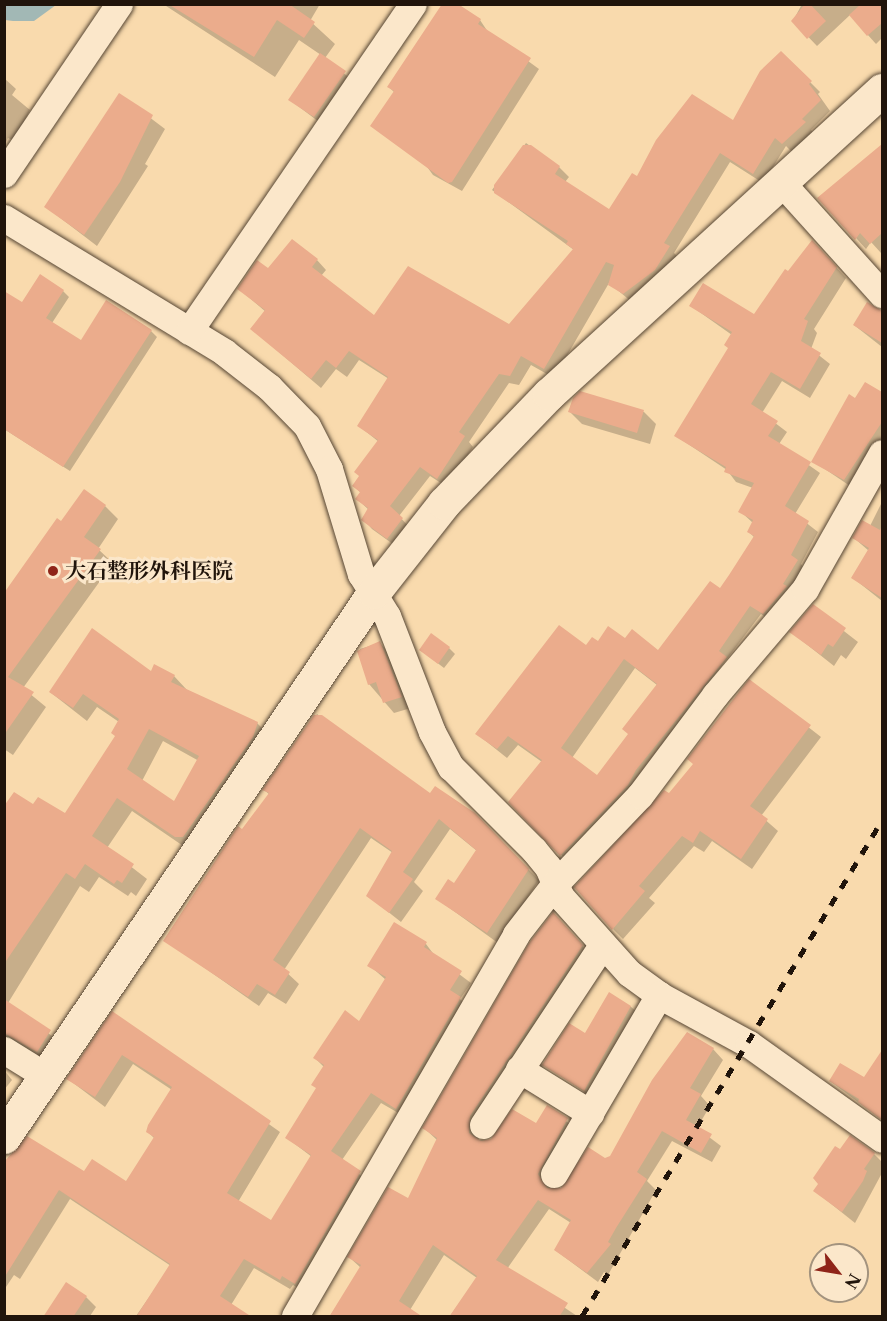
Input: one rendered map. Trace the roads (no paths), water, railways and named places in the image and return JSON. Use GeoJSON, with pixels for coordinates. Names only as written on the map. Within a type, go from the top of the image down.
{"type":"FeatureCollection","features":[{"type":"Feature","properties":{"kind":"street"},"geometry":{"type":"LineString","coordinates":[[4,174],[119,4]]}},
{"type":"Feature","properties":{"kind":"street"},"geometry":{"type":"LineString","coordinates":[[189,331],[413,4]]}},
{"type":"Feature","properties":{"kind":"street"},"geometry":{"type":"LineString","coordinates":[[4,1137],[374,592],[444,503],[549,394],[882,90]]}},
{"type":"Feature","properties":{"kind":"street"},"geometry":{"type":"LineString","coordinates":[[781,182],[882,294]]}},
{"type":"Feature","properties":{"kind":"street"},"geometry":{"type":"LineString","coordinates":[[4,218],[189,331],[269,387],[307,426],[329,470],[361,574],[374,592],[451,768],[534,850],[548,867],[554,885],[602,945],[659,995],[749,1044],[882,1139]]}},
{"type":"Feature","properties":{"kind":"street"},"geometry":{"type":"LineString","coordinates":[[295,1317],[516,934],[554,885],[640,795],[715,695],[805,589],[882,453]]}},
{"type":"Feature","properties":{"kind":"street"},"geometry":{"type":"LineString","coordinates":[[483,1125],[602,945]]}},
{"type":"Feature","properties":{"kind":"street"},"geometry":{"type":"LineString","coordinates":[[554,1174],[659,995]]}},
{"type":"Feature","properties":{"kind":"street"},"geometry":{"type":"LineString","coordinates":[[4,1050],[46,1076]]}},
{"type":"Feature","properties":{"kind":"street"},"geometry":{"type":"LineString","coordinates":[[519,1069],[590,1113]]}},
{"type":"Feature","properties":{"kind":"water"},"geometry":{"type":"Polygon","coordinates":[[[4,5],[56,5],[34,21],[13,21],[5,20],[4,5]]]}},
{"type":"Feature","properties":{"kind":"railway"},"geometry":{"type":"LineString","coordinates":[[582,1316],[882,820]]}},
{"type":"Feature","properties":{"kind":"place","name":"大石整形外科医院"},"geometry":{"type":"Point","coordinates":[53,571]}}]}
